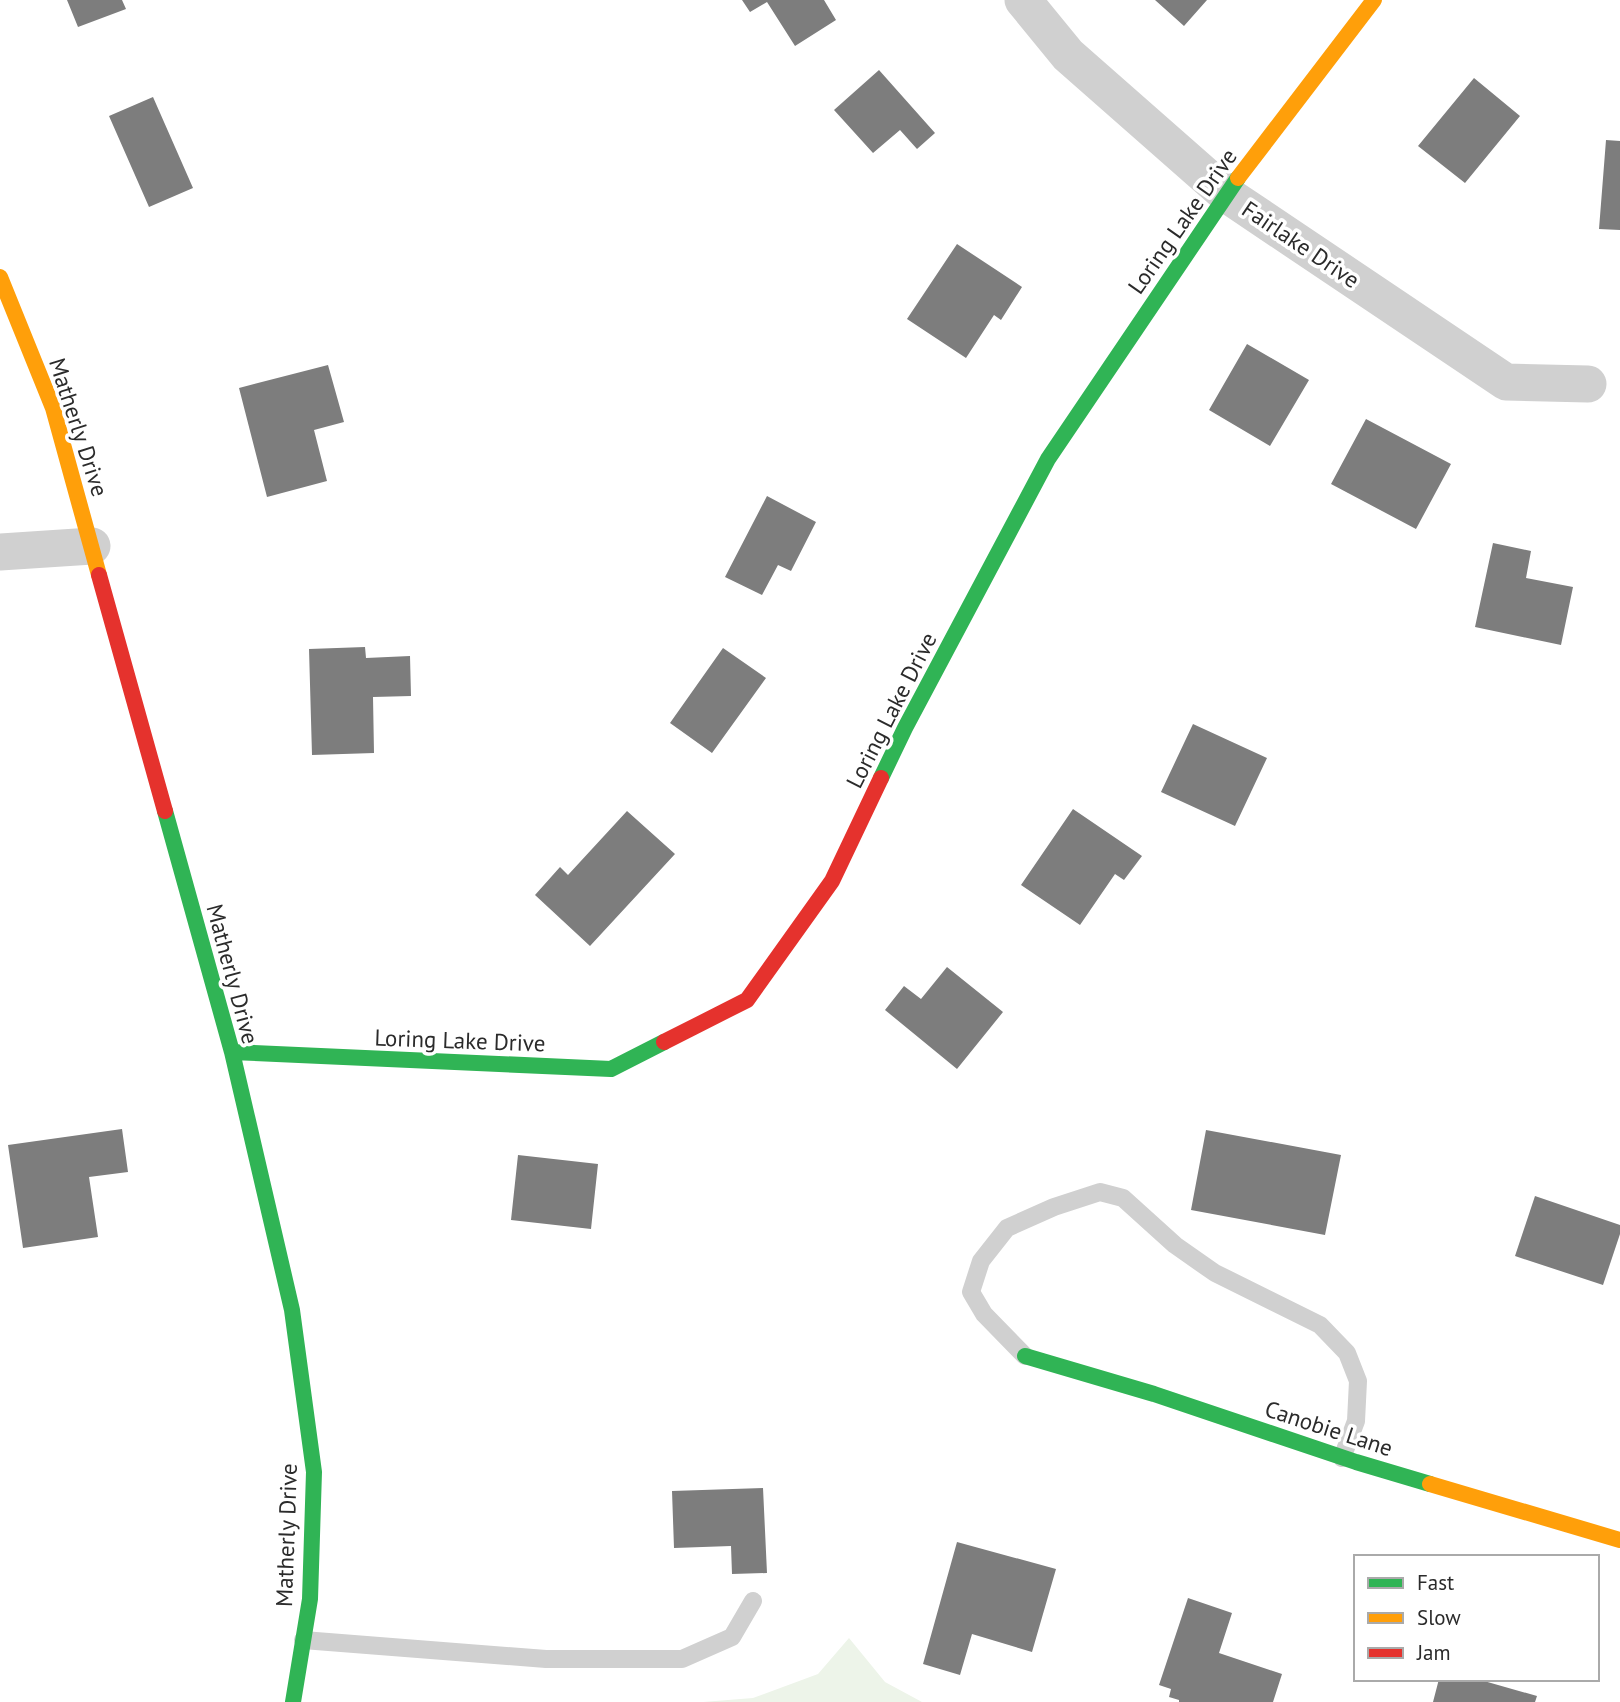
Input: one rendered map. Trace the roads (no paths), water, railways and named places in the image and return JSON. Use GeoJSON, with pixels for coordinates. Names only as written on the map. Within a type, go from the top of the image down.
{"type":"FeatureCollection","features":[{"type":"Feature","properties":{"kind":"street","name":"Fairlake Drive"},"geometry":{"type":"LineString","coordinates":[[1023,0],[1068,55],[1226,194],[1506,382],[1588,384]]}},
{"type":"Feature","properties":{"kind":"street","name":"Loring Lake Drive"},"geometry":{"type":"LineString","coordinates":[[232,1052],[611,1069],[747,1000],[832,881],[905,728],[1048,459],[1226,194],[1374,0]]}},
{"type":"Feature","properties":{"kind":"street","name":"Matherly Drive"},"geometry":{"type":"LineString","coordinates":[[0,277],[53,408],[232,1052],[292,1310],[314,1472],[310,1599],[293,1702]]}},
{"type":"Feature","properties":{"kind":"street"},"geometry":{"type":"LineString","coordinates":[[0,552],[92,546]]}},
{"type":"Feature","properties":{"kind":"street","name":"Canobie Lane"},"geometry":{"type":"LineString","coordinates":[[1025,1356],[1154,1394],[1342,1458],[1620,1540]]}},
{"type":"Feature","properties":{"kind":"lane"},"geometry":{"type":"LineString","coordinates":[[1025,1356],[984,1314],[971,1292],[981,1261],[1007,1228],[1054,1207],[1100,1192],[1123,1198],[1174,1245],[1215,1273],[1320,1325],[1347,1353],[1358,1381],[1356,1421],[1342,1458]]}},
{"type":"Feature","properties":{"kind":"lane"},"geometry":{"type":"LineString","coordinates":[[303,1640],[546,1659],[682,1659],[732,1637],[753,1601]]}}]}
